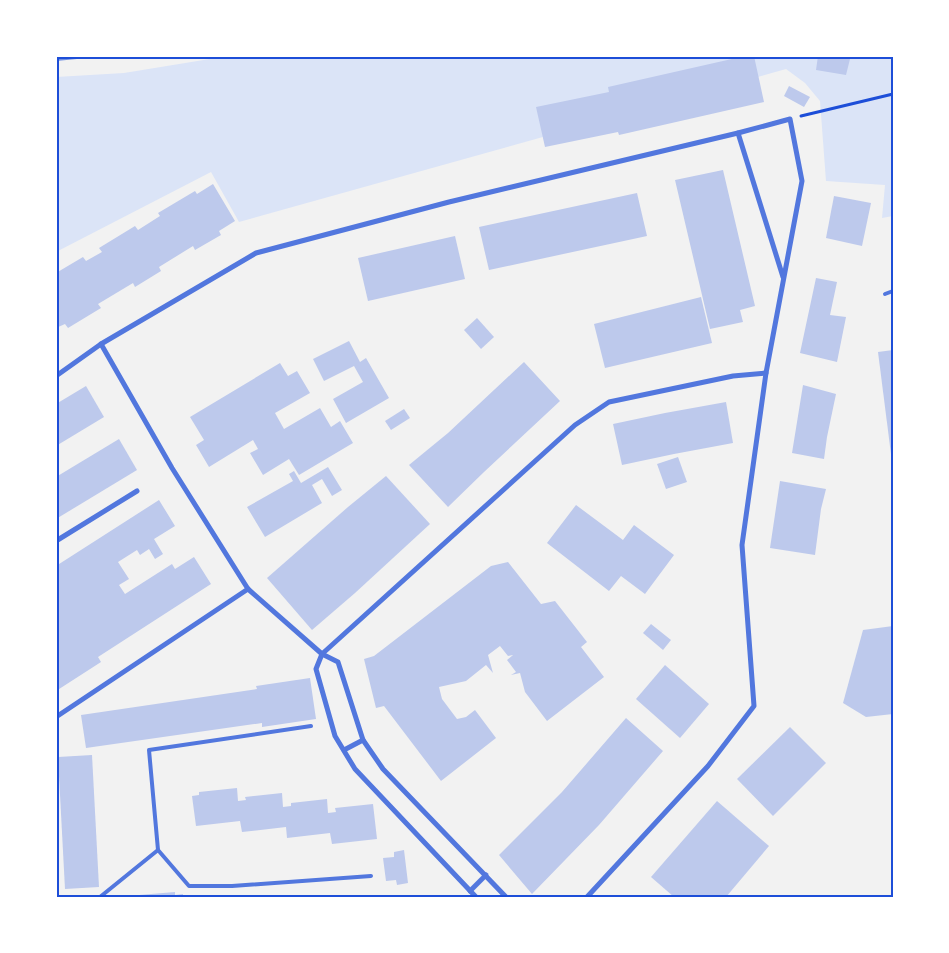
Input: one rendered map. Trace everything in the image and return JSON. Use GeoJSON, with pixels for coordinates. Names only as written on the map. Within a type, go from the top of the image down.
{"type":"FeatureCollection","features":[{"type":"Feature","properties":{"kind":"street"},"geometry":{"type":"LineString","coordinates":[[57,375],[101,344],[256,253],[449,202],[790,119],[802,181],[766,373],[742,545],[754,706],[708,766],[587,897]]}},
{"type":"Feature","properties":{"kind":"street"},"geometry":{"type":"LineString","coordinates":[[738,133],[784,280]]}},
{"type":"Feature","properties":{"kind":"street"},"geometry":{"type":"LineString","coordinates":[[101,344],[172,468],[248,589],[322,654],[338,662],[364,740],[383,769],[506,897]]}},
{"type":"Feature","properties":{"kind":"street"},"geometry":{"type":"LineString","coordinates":[[476,897],[356,769],[335,736],[316,669],[322,654],[575,425],[609,402],[733,376],[766,373]]}},
{"type":"Feature","properties":{"kind":"street"},"geometry":{"type":"LineString","coordinates":[[56,541],[137,491]]}},
{"type":"Feature","properties":{"kind":"street"},"geometry":{"type":"LineString","coordinates":[[56,717],[248,589]]}},
{"type":"Feature","properties":{"kind":"street"},"geometry":{"type":"LineString","coordinates":[[344,750],[364,740]]}},
{"type":"Feature","properties":{"kind":"street"},"geometry":{"type":"LineString","coordinates":[[470,891],[486,876]]}},
{"type":"Feature","properties":{"kind":"lane"},"geometry":{"type":"LineString","coordinates":[[884,294],[893,291]]}},
{"type":"Feature","properties":{"kind":"lane"},"geometry":{"type":"LineString","coordinates":[[311,726],[149,750],[158,850],[189,886],[232,886],[370,876]]}},
{"type":"Feature","properties":{"kind":"lane"},"geometry":{"type":"LineString","coordinates":[[100,897],[158,850]]}},
{"type":"Feature","properties":{"kind":"path"},"geometry":{"type":"LineString","coordinates":[[790,119],[893,94]]}},
{"type":"Feature","properties":{"kind":"shaded area"},"geometry":{"type":"Polygon","coordinates":[[[228,56],[893,56],[893,216],[882,218],[885,185],[826,181],[820,101],[805,83],[786,69],[239,222],[211,172],[56,252],[56,77],[124,73],[228,56]]]}},
{"type":"Feature","properties":{"kind":"building"},"geometry":{"type":"Polygon","coordinates":[[[745,56],[754,56],[764,102],[619,135],[618,132],[545,147],[536,107],[609,92],[608,87],[745,56]]]}},
{"type":"Feature","properties":{"kind":"building"},"geometry":{"type":"Polygon","coordinates":[[[818,56],[836,56],[850,59],[846,75],[816,70],[818,56]]]}},
{"type":"Feature","properties":{"kind":"building"},"geometry":{"type":"Polygon","coordinates":[[[789,86],[810,97],[804,107],[784,96],[789,86]]]}},
{"type":"Feature","properties":{"kind":"building"},"geometry":{"type":"Polygon","coordinates":[[[723,170],[755,306],[740,310],[743,322],[710,329],[675,180],[723,170]]]}},
{"type":"Feature","properties":{"kind":"building"},"geometry":{"type":"Polygon","coordinates":[[[213,184],[235,221],[219,231],[221,235],[195,250],[193,246],[159,267],[161,271],[135,287],[133,283],[98,304],[101,308],[68,328],[65,324],[56,328],[56,273],[83,257],[86,261],[102,252],[99,248],[135,226],[138,230],[160,216],[158,213],[195,191],[197,194],[213,184]]]}},
{"type":"Feature","properties":{"kind":"building"},"geometry":{"type":"Polygon","coordinates":[[[637,193],[647,236],[489,270],[479,227],[637,193]]]}},
{"type":"Feature","properties":{"kind":"building"},"geometry":{"type":"Polygon","coordinates":[[[834,196],[871,203],[862,246],[826,238],[834,196]]]}},
{"type":"Feature","properties":{"kind":"building"},"geometry":{"type":"Polygon","coordinates":[[[455,236],[465,279],[368,301],[358,258],[455,236]]]}},
{"type":"Feature","properties":{"kind":"building"},"geometry":{"type":"Polygon","coordinates":[[[816,278],[837,282],[830,315],[846,317],[837,362],[800,353],[816,278]]]}},
{"type":"Feature","properties":{"kind":"building"},"geometry":{"type":"Polygon","coordinates":[[[701,297],[712,343],[605,368],[594,324],[701,297]]]}},
{"type":"Feature","properties":{"kind":"building"},"geometry":{"type":"Polygon","coordinates":[[[477,318],[494,337],[481,349],[464,330],[477,318]]]}},
{"type":"Feature","properties":{"kind":"building"},"geometry":{"type":"Polygon","coordinates":[[[349,341],[360,362],[366,358],[389,398],[346,423],[333,399],[363,382],[354,366],[324,381],[313,359],[349,341]]]}},
{"type":"Feature","properties":{"kind":"building"},"geometry":{"type":"Polygon","coordinates":[[[893,350],[893,462],[892,462],[878,352],[893,350]]]}},
{"type":"Feature","properties":{"kind":"building"},"geometry":{"type":"Polygon","coordinates":[[[524,362],[560,401],[448,507],[409,465],[448,433],[524,362]]]}},
{"type":"Feature","properties":{"kind":"building"},"geometry":{"type":"Polygon","coordinates":[[[280,363],[288,376],[297,371],[310,393],[275,413],[284,429],[320,408],[331,427],[340,421],[353,443],[299,475],[289,459],[263,475],[250,453],[258,449],[253,440],[209,467],[196,445],[204,440],[190,417],[280,363]]]}},
{"type":"Feature","properties":{"kind":"building"},"geometry":{"type":"Polygon","coordinates":[[[803,385],[836,394],[824,459],[792,453],[803,385]]]}},
{"type":"Feature","properties":{"kind":"building"},"geometry":{"type":"Polygon","coordinates":[[[86,386],[104,417],[56,446],[56,404],[86,386]]]}},
{"type":"Feature","properties":{"kind":"building"},"geometry":{"type":"Polygon","coordinates":[[[726,402],[733,443],[622,465],[613,424],[726,402]]]}},
{"type":"Feature","properties":{"kind":"building"},"geometry":{"type":"Polygon","coordinates":[[[404,409],[410,418],[391,430],[385,421],[404,409]]]}},
{"type":"Feature","properties":{"kind":"building"},"geometry":{"type":"Polygon","coordinates":[[[119,439],[137,470],[56,519],[56,477],[119,439]]]}},
{"type":"Feature","properties":{"kind":"building"},"geometry":{"type":"Polygon","coordinates":[[[678,457],[687,482],[666,489],[657,464],[678,457]]]}},
{"type":"Feature","properties":{"kind":"building"},"geometry":{"type":"Polygon","coordinates":[[[328,467],[342,490],[332,496],[322,479],[312,485],[322,503],[265,537],[247,507],[293,481],[289,474],[294,471],[301,483],[328,467]]]}},
{"type":"Feature","properties":{"kind":"building"},"geometry":{"type":"Polygon","coordinates":[[[386,476],[430,524],[312,630],[267,578],[386,476]]]}},
{"type":"Feature","properties":{"kind":"building"},"geometry":{"type":"Polygon","coordinates":[[[780,481],[826,489],[821,509],[815,555],[770,548],[780,481]]]}},
{"type":"Feature","properties":{"kind":"building"},"geometry":{"type":"Polygon","coordinates":[[[159,500],[175,526],[154,539],[163,554],[155,559],[149,549],[140,555],[137,550],[118,562],[129,579],[119,585],[125,594],[172,564],[175,569],[194,557],[211,584],[98,657],[101,662],[56,691],[56,566],[159,500]]]}},
{"type":"Feature","properties":{"kind":"building"},"geometry":{"type":"Polygon","coordinates":[[[576,505],[623,540],[634,525],[674,555],[645,594],[621,576],[609,591],[547,543],[576,505]]]}},
{"type":"Feature","properties":{"kind":"building"},"geometry":{"type":"Polygon","coordinates":[[[508,562],[541,604],[555,601],[587,642],[581,647],[604,677],[547,721],[525,692],[520,673],[511,675],[516,672],[507,660],[513,655],[508,656],[500,646],[488,655],[493,673],[486,665],[466,681],[439,687],[442,699],[457,719],[466,717],[475,710],[496,738],[441,781],[384,706],[376,708],[364,659],[374,656],[491,566],[508,562]]]}},
{"type":"Feature","properties":{"kind":"building"},"geometry":{"type":"Polygon","coordinates":[[[651,624],[671,640],[663,650],[643,633],[651,624]]]}},
{"type":"Feature","properties":{"kind":"building"},"geometry":{"type":"Polygon","coordinates":[[[893,626],[893,714],[866,717],[843,703],[863,630],[893,626]]]}},
{"type":"Feature","properties":{"kind":"building"},"geometry":{"type":"Polygon","coordinates":[[[665,665],[709,704],[680,738],[636,699],[665,665]]]}},
{"type":"Feature","properties":{"kind":"building"},"geometry":{"type":"Polygon","coordinates":[[[310,678],[316,719],[262,727],[262,723],[86,748],[81,715],[257,689],[256,686],[310,678]]]}},
{"type":"Feature","properties":{"kind":"building"},"geometry":{"type":"Polygon","coordinates":[[[626,718],[663,751],[599,825],[532,894],[499,855],[562,792],[626,718]]]}},
{"type":"Feature","properties":{"kind":"building"},"geometry":{"type":"Polygon","coordinates":[[[790,727],[826,763],[773,816],[737,779],[790,727]]]}},
{"type":"Feature","properties":{"kind":"building"},"geometry":{"type":"Polygon","coordinates":[[[92,755],[99,887],[65,889],[58,757],[92,755]]]}},
{"type":"Feature","properties":{"kind":"building"},"geometry":{"type":"Polygon","coordinates":[[[237,788],[238,801],[246,800],[245,797],[282,793],[283,807],[291,806],[291,803],[327,799],[328,813],[336,812],[335,808],[373,804],[377,839],[332,844],[330,833],[287,838],[286,827],[242,832],[240,821],[196,826],[192,796],[199,795],[199,792],[237,788]]]}},
{"type":"Feature","properties":{"kind":"building"},"geometry":{"type":"Polygon","coordinates":[[[717,801],[769,846],[726,897],[674,897],[651,877],[717,801]]]}},
{"type":"Feature","properties":{"kind":"building"},"geometry":{"type":"Polygon","coordinates":[[[404,850],[408,883],[397,885],[396,880],[386,881],[383,858],[394,857],[394,852],[404,850]]]}},
{"type":"Feature","properties":{"kind":"building"},"geometry":{"type":"Polygon","coordinates":[[[175,892],[175,895],[183,894],[183,897],[139,897],[139,895],[175,892]]]}},
{"type":"Feature","properties":{"kind":"railway"},"geometry":{"type":"LineString","coordinates":[[56,59],[87,56]]}}]}
